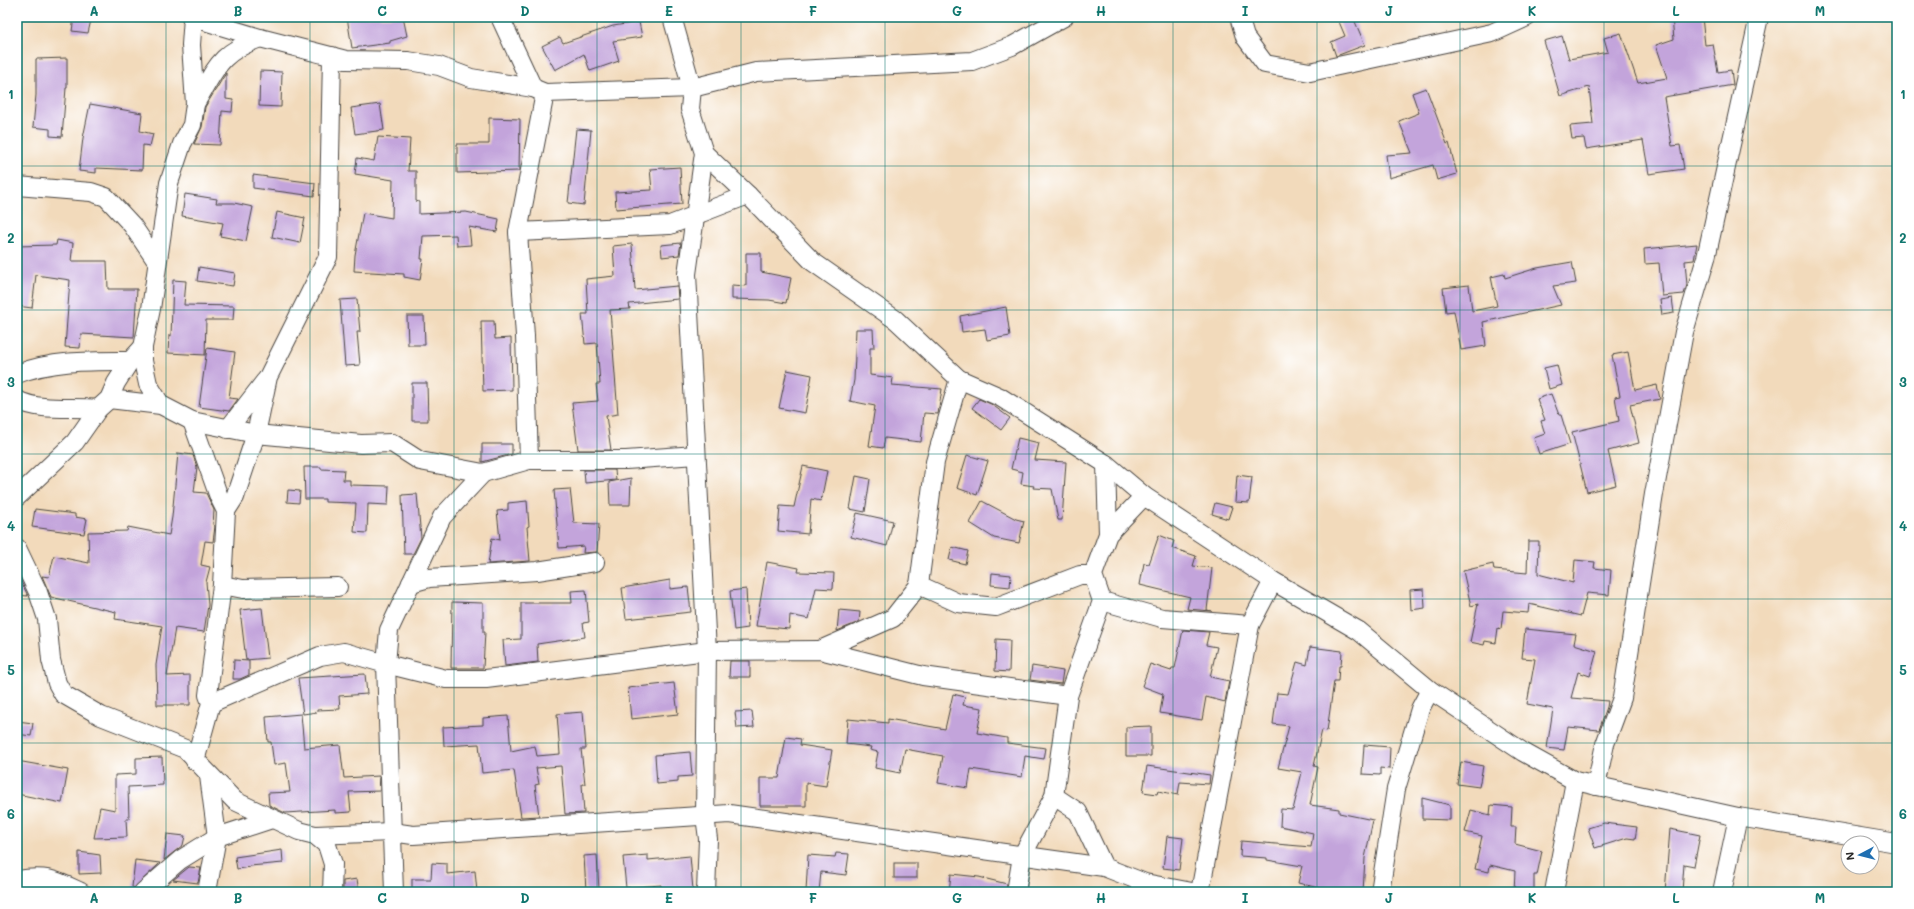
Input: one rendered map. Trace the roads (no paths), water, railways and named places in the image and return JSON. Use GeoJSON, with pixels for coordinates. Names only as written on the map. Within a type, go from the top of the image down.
{"type":"FeatureCollection","features":[{"type":"Feature","properties":{"kind":"street"},"geometry":{"type":"LineString","coordinates":[[161,406],[148,384],[143,361],[143,347],[151,309],[169,183],[182,144],[192,125],[195,104],[191,45],[192,17],[260,38],[346,60],[408,61],[439,66],[471,78],[539,90],[692,88],[756,72],[972,61],[1012,46],[1062,18]]}},
{"type":"Feature","properties":{"kind":"street"},"geometry":{"type":"LineString","coordinates":[[500,17],[539,90],[518,232],[525,336],[528,460]]}},
{"type":"Feature","properties":{"kind":"street"},"geometry":{"type":"LineString","coordinates":[[672,17],[692,88],[690,109],[704,154],[687,274],[707,651],[705,816],[708,838],[706,892]]}},
{"type":"Feature","properties":{"kind":"street"},"geometry":{"type":"LineString","coordinates":[[1239,17],[1245,37],[1265,64],[1310,72],[1492,32],[1527,17]]}},
{"type":"Feature","properties":{"kind":"street"},"geometry":{"type":"LineString","coordinates":[[1596,786],[1605,744],[1622,698],[1654,494],[1684,332],[1706,258],[1759,17]]}},
{"type":"Feature","properties":{"kind":"street"},"geometry":{"type":"LineString","coordinates":[[195,104],[216,66],[231,52],[260,38]]}},
{"type":"Feature","properties":{"kind":"street"},"geometry":{"type":"LineString","coordinates":[[228,429],[268,377],[328,257],[332,56]]}},
{"type":"Feature","properties":{"kind":"street"},"geometry":{"type":"LineString","coordinates":[[704,154],[748,195],[813,262],[896,320],[959,379],[1000,397],[1106,464],[1144,496],[1273,581],[1359,631],[1430,690],[1523,752],[1575,781],[1738,817],[1897,843]]}},
{"type":"Feature","properties":{"kind":"street"},"geometry":{"type":"LineString","coordinates":[[17,186],[91,192],[106,197],[132,226],[157,262]]}},
{"type":"Feature","properties":{"kind":"street"},"geometry":{"type":"LineString","coordinates":[[518,232],[670,225],[748,195]]}},
{"type":"Feature","properties":{"kind":"street"},"geometry":{"type":"LineString","coordinates":[[17,497],[75,442],[104,404],[130,361],[143,347]]}},
{"type":"Feature","properties":{"kind":"street"},"geometry":{"type":"LineString","coordinates":[[17,374],[32,368],[82,361],[130,361]]}},
{"type":"Feature","properties":{"kind":"street"},"geometry":{"type":"LineString","coordinates":[[196,761],[211,703],[208,696],[222,585],[226,511],[235,497],[256,434],[268,377]]}},
{"type":"Feature","properties":{"kind":"street"},"geometry":{"type":"LineString","coordinates":[[820,650],[894,618],[919,585],[935,462],[959,379]]}},
{"type":"Feature","properties":{"kind":"street"},"geometry":{"type":"LineString","coordinates":[[17,400],[27,404],[55,408],[82,408],[104,404],[161,406],[192,421],[256,434],[361,444],[392,443],[420,461],[483,473],[528,460],[626,460],[696,455]]}},
{"type":"Feature","properties":{"kind":"street"},"geometry":{"type":"LineString","coordinates":[[192,421],[219,497],[226,511]]}},
{"type":"Feature","properties":{"kind":"street"},"geometry":{"type":"LineString","coordinates":[[1016,892],[1022,856],[1054,796],[1068,696],[1102,601],[1094,575],[1108,534],[1106,464]]}},
{"type":"Feature","properties":{"kind":"street"},"geometry":{"type":"LineString","coordinates":[[394,892],[386,664],[389,630],[442,517],[483,473]]}},
{"type":"Feature","properties":{"kind":"street"},"geometry":{"type":"LineString","coordinates":[[1108,534],[1144,496]]}},
{"type":"Feature","properties":{"kind":"street"},"geometry":{"type":"LineString","coordinates":[[17,548],[38,592],[47,619],[51,660],[57,683],[63,694],[101,716],[184,749],[235,801],[299,831],[315,835],[392,832],[412,835],[729,814],[1104,867],[1145,883],[1192,892]]}},
{"type":"Feature","properties":{"kind":"street"},"geometry":{"type":"LineString","coordinates":[[412,583],[429,578],[537,571],[595,562]]}},
{"type":"Feature","properties":{"kind":"street"},"geometry":{"type":"LineString","coordinates":[[919,585],[958,604],[996,607],[1080,575],[1094,575]]}},
{"type":"Feature","properties":{"kind":"street"},"geometry":{"type":"LineString","coordinates":[[1200,892],[1250,625],[1273,581]]}},
{"type":"Feature","properties":{"kind":"street"},"geometry":{"type":"LineString","coordinates":[[222,585],[243,589],[338,587]]}},
{"type":"Feature","properties":{"kind":"street"},"geometry":{"type":"LineString","coordinates":[[1102,601],[1162,618],[1250,625]]}},
{"type":"Feature","properties":{"kind":"street"},"geometry":{"type":"LineString","coordinates":[[211,703],[320,656],[344,652],[386,664],[446,678],[486,679],[707,651],[820,650],[923,676],[1068,696]]}},
{"type":"Feature","properties":{"kind":"street"},"geometry":{"type":"LineString","coordinates":[[1380,892],[1396,789],[1420,709],[1430,690]]}},
{"type":"Feature","properties":{"kind":"street"},"geometry":{"type":"LineString","coordinates":[[207,892],[217,837],[209,776]]}},
{"type":"Feature","properties":{"kind":"street"},"geometry":{"type":"LineString","coordinates":[[1554,892],[1575,781]]}},
{"type":"Feature","properties":{"kind":"street"},"geometry":{"type":"LineString","coordinates":[[1054,796],[1078,812],[1104,867]]}},
{"type":"Feature","properties":{"kind":"street"},"geometry":{"type":"LineString","coordinates":[[1722,892],[1738,817]]}},
{"type":"Feature","properties":{"kind":"street"},"geometry":{"type":"LineString","coordinates":[[143,892],[180,860],[217,837],[272,819]]}},
{"type":"Feature","properties":{"kind":"street"},"geometry":{"type":"LineString","coordinates":[[315,835],[327,845],[333,864],[332,892]]}},
{"type":"Feature","properties":{"kind":"street"},"geometry":{"type":"LineString","coordinates":[[17,880],[36,877],[50,879],[58,881],[81,892]]}}]}
